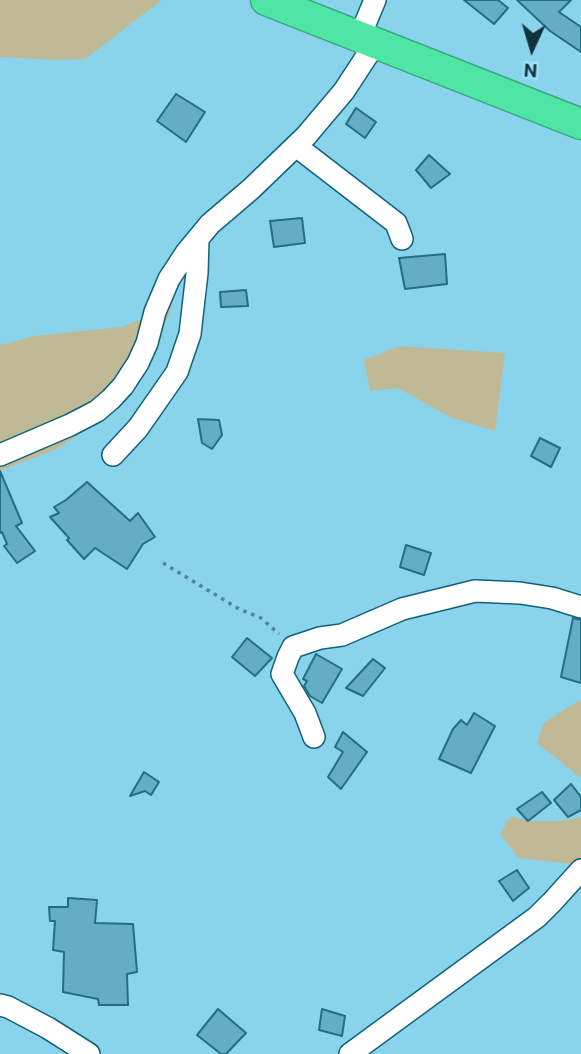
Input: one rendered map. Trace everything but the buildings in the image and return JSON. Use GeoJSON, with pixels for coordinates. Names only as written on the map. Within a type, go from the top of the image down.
{"type":"FeatureCollection","features":[{"type":"Feature","properties":{"kind":"highway"},"geometry":{"type":"LineString","coordinates":[[266,0],[581,124]]}},
{"type":"Feature","properties":{"kind":"street"},"geometry":{"type":"LineString","coordinates":[[0,455],[97,411],[122,386],[138,363],[147,343],[155,312],[169,279],[198,239],[210,224],[296,146],[344,91],[368,39],[375,0]]}},
{"type":"Feature","properties":{"kind":"street"},"geometry":{"type":"LineString","coordinates":[[296,146],[396,223],[402,239]]}},
{"type":"Feature","properties":{"kind":"street"},"geometry":{"type":"LineString","coordinates":[[113,455],[138,428],[177,372],[190,334],[198,239]]}},
{"type":"Feature","properties":{"kind":"street"},"geometry":{"type":"LineString","coordinates":[[314,737],[305,713],[282,674],[293,647],[320,638],[342,635],[402,609],[475,591],[520,593],[552,598],[581,607]]}},
{"type":"Feature","properties":{"kind":"street"},"geometry":{"type":"LineString","coordinates":[[350,1054],[537,917],[581,870]]}},
{"type":"Feature","properties":{"kind":"street"},"geometry":{"type":"LineString","coordinates":[[0,1005],[48,1028],[89,1054]]}},
{"type":"Feature","properties":{"kind":"path"},"geometry":{"type":"LineString","coordinates":[[163,563],[239,609],[261,618],[293,647]]}},
{"type":"Feature","properties":{"kind":"shaded area"},"geometry":{"type":"Polygon","coordinates":[[[0,0],[162,0],[85,59],[55,60],[0,57],[0,0]]]}},
{"type":"Feature","properties":{"kind":"shaded area"},"geometry":{"type":"Polygon","coordinates":[[[159,293],[172,307],[149,362],[107,416],[57,449],[0,471],[0,345],[35,336],[121,327],[147,317],[159,293]]]}},
{"type":"Feature","properties":{"kind":"shaded area"},"geometry":{"type":"Polygon","coordinates":[[[399,346],[505,353],[495,431],[452,418],[398,388],[370,391],[364,360],[399,346]]]}},
{"type":"Feature","properties":{"kind":"shaded area"},"geometry":{"type":"Polygon","coordinates":[[[578,701],[581,702],[581,778],[537,743],[544,723],[578,701]]]}},
{"type":"Feature","properties":{"kind":"shaded area"},"geometry":{"type":"Polygon","coordinates":[[[511,816],[528,821],[562,821],[581,817],[581,865],[518,858],[500,833],[511,816]]]}}]}
